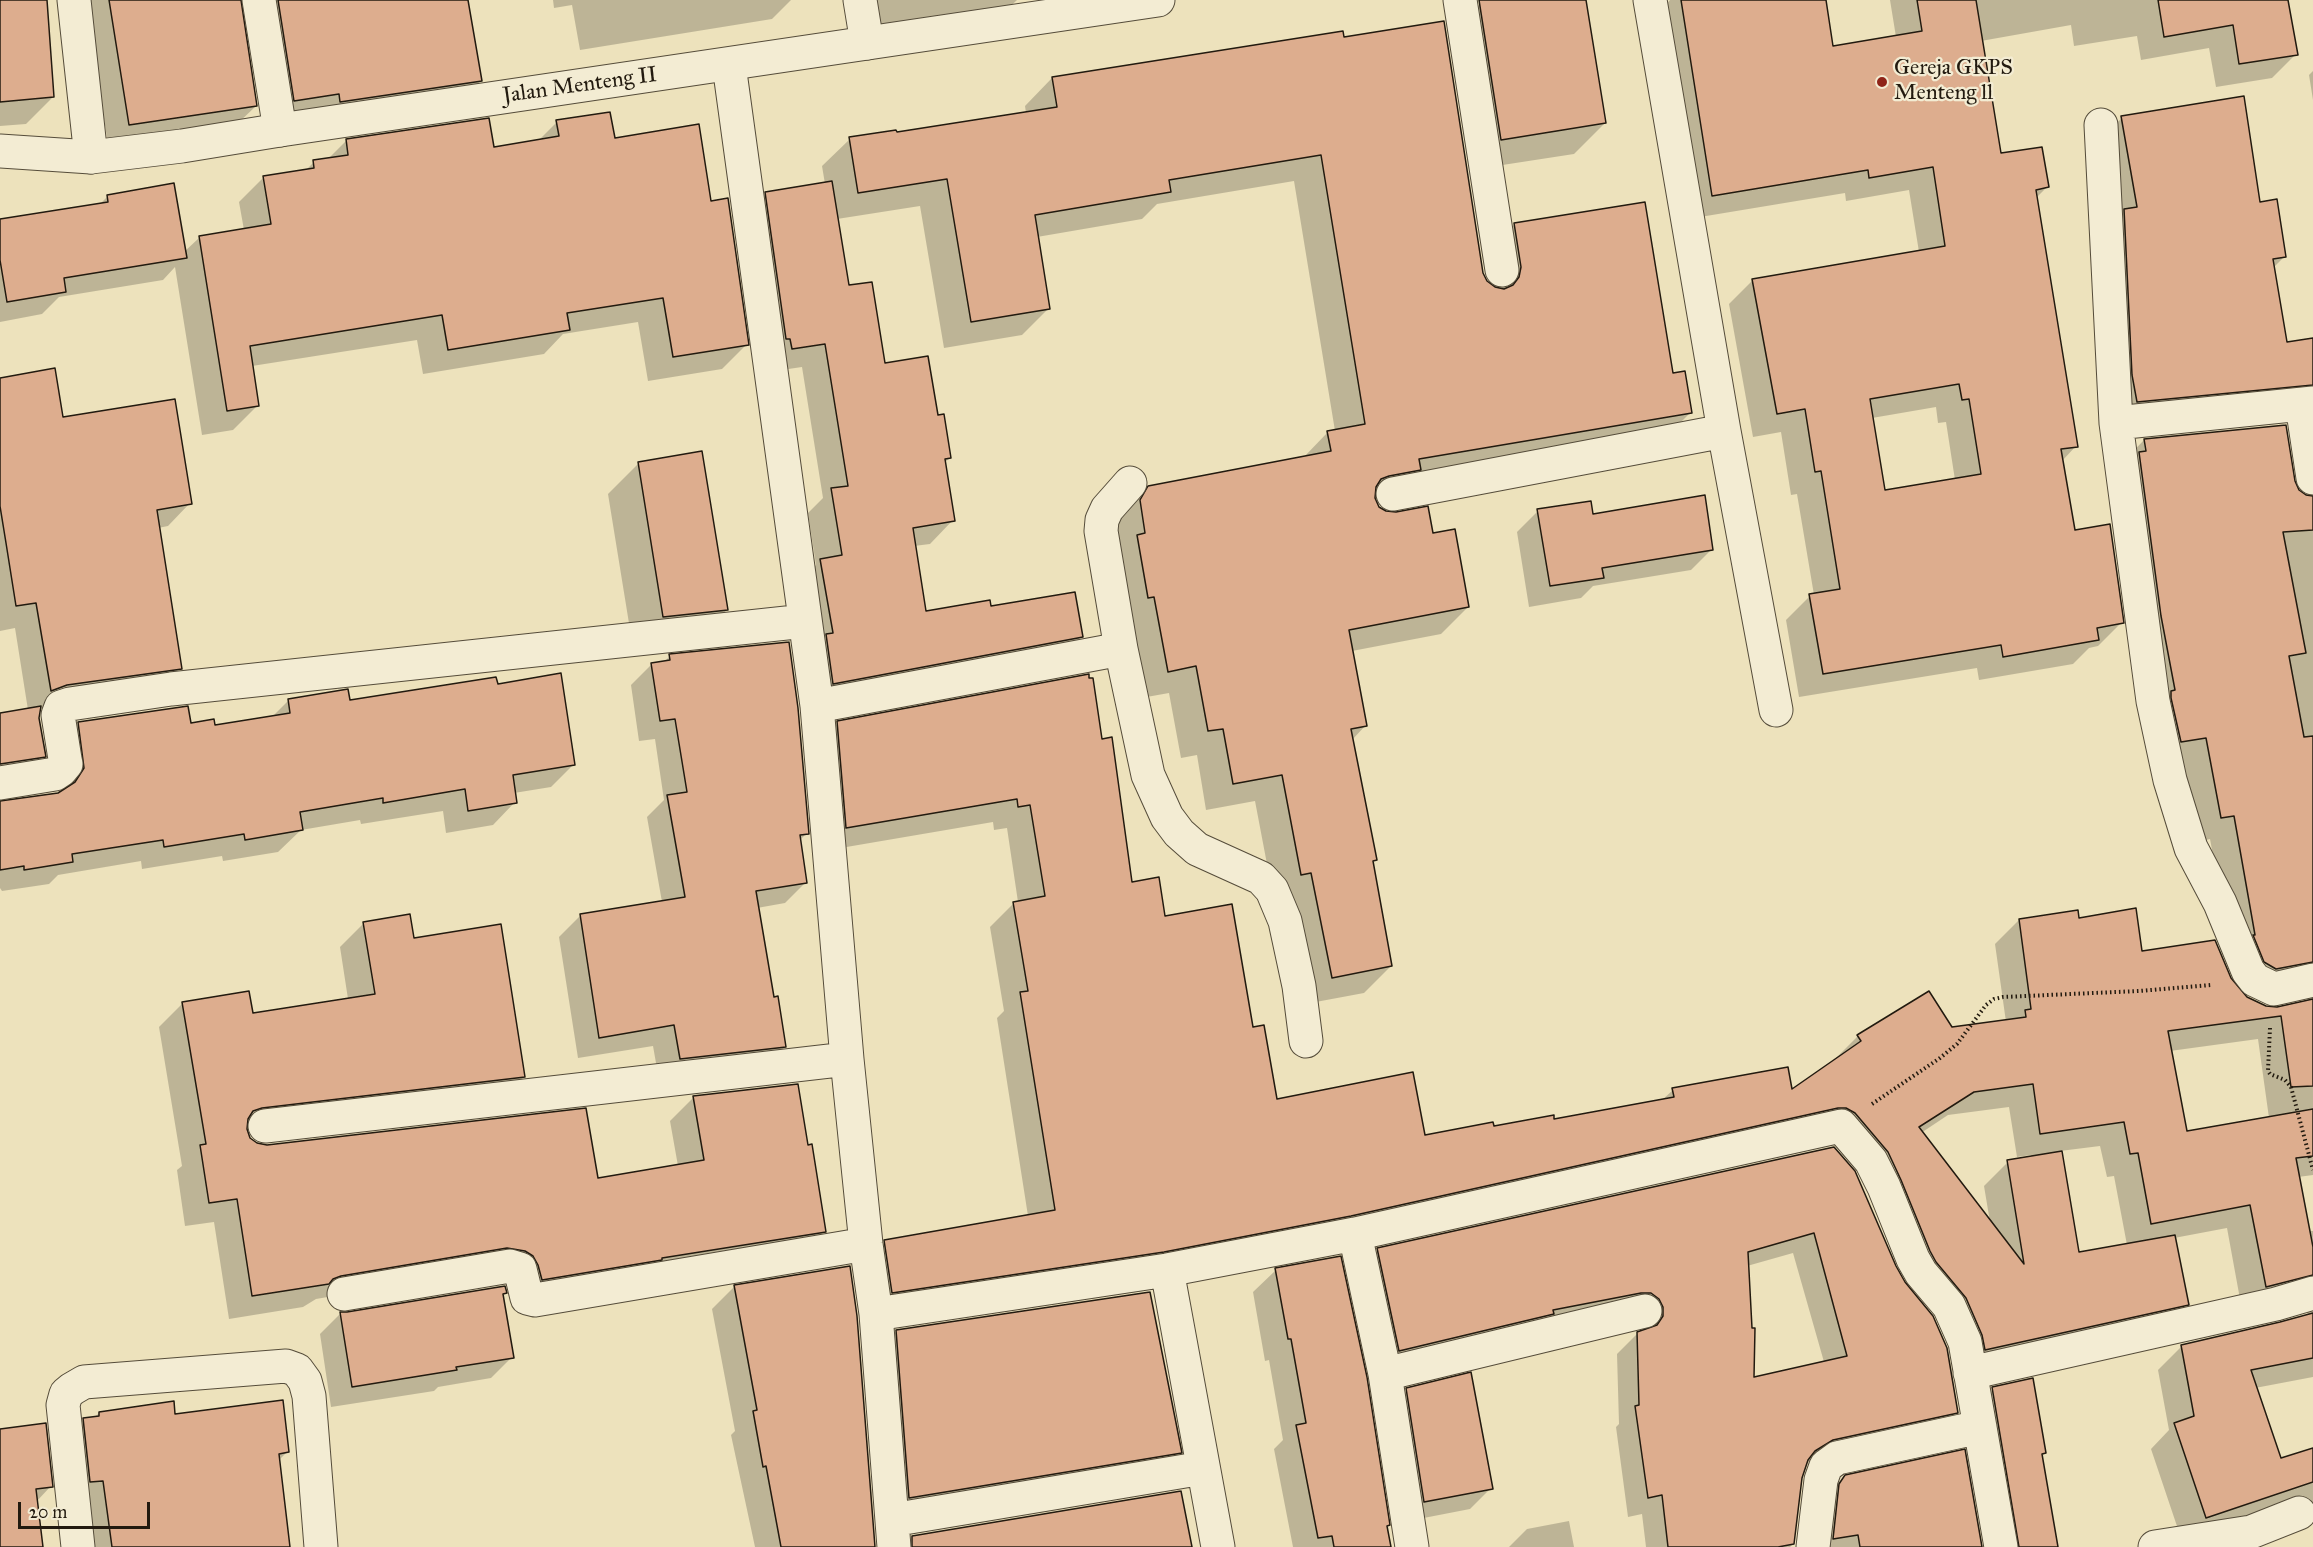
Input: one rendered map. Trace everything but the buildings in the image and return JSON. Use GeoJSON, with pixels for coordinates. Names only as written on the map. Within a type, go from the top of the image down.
{"type":"FeatureCollection","features":[{"type":"Feature","properties":{"kind":"street"},"geometry":{"type":"LineString","coordinates":[[74,0],[91,157]]}},
{"type":"Feature","properties":{"kind":"street"},"geometry":{"type":"LineString","coordinates":[[259,0],[280,130]]}},
{"type":"Feature","properties":{"kind":"street"},"geometry":{"type":"LineString","coordinates":[[860,0],[867,43]]}},
{"type":"Feature","properties":{"kind":"street","name":"Jalan Menteng II"},"geometry":{"type":"LineString","coordinates":[[0,151],[91,157],[182,146],[1158,0]]}},
{"type":"Feature","properties":{"kind":"street"},"geometry":{"type":"LineString","coordinates":[[1460,0],[1502,270]]}},
{"type":"Feature","properties":{"kind":"street"},"geometry":{"type":"LineString","coordinates":[[1650,0],[1724,431],[1776,710]]}},
{"type":"Feature","properties":{"kind":"street"},"geometry":{"type":"LineString","coordinates":[[729,65],[817,706],[847,1059],[866,1244],[876,1314],[893,1534],[1203,1468]]}},
{"type":"Feature","properties":{"kind":"street"},"geometry":{"type":"LineString","coordinates":[[2101,125],[2116,423],[2153,701],[2170,780],[2192,848],[2261,980],[2313,980]]}},
{"type":"Feature","properties":{"kind":"street"},"geometry":{"type":"LineString","coordinates":[[2116,423],[2307,404],[2313,478]]}},
{"type":"Feature","properties":{"kind":"street"},"geometry":{"type":"LineString","coordinates":[[1393,494],[1724,431]]}},
{"type":"Feature","properties":{"kind":"street"},"geometry":{"type":"LineString","coordinates":[[1130,483],[1107,509],[1102,520],[1101,531],[1121,649],[1148,775],[1167,816],[1179,833],[1197,849],[1261,878],[1272,890],[1285,921],[1299,986],[1306,1041]]}},
{"type":"Feature","properties":{"kind":"street"},"geometry":{"type":"LineString","coordinates":[[0,783],[55,774],[61,770],[66,764],[66,759],[58,715],[62,707],[70,704],[183,687],[805,621]]}},
{"type":"Feature","properties":{"kind":"street"},"geometry":{"type":"LineString","coordinates":[[817,706],[1121,649]]}},
{"type":"Feature","properties":{"kind":"street"},"geometry":{"type":"LineString","coordinates":[[265,1126],[847,1059]]}},
{"type":"Feature","properties":{"kind":"street"},"geometry":{"type":"LineString","coordinates":[[876,1314],[1167,1270],[1355,1234],[1841,1126],[1871,1161],[1917,1266],[1950,1306],[1965,1342],[2001,1547]]}},
{"type":"Feature","properties":{"kind":"street"},"geometry":{"type":"LineString","coordinates":[[1355,1234],[1384,1374],[1412,1547]]}},
{"type":"Feature","properties":{"kind":"street"},"geometry":{"type":"LineString","coordinates":[[344,1294],[510,1266],[520,1269],[527,1298],[535,1300],[866,1244]]}},
{"type":"Feature","properties":{"kind":"street"},"geometry":{"type":"LineString","coordinates":[[1167,1270],[1218,1547]]}},
{"type":"Feature","properties":{"kind":"street"},"geometry":{"type":"LineString","coordinates":[[1970,1373],[2276,1304],[2313,1293]]}},
{"type":"Feature","properties":{"kind":"street"},"geometry":{"type":"LineString","coordinates":[[1384,1374],[1645,1311]]}},
{"type":"Feature","properties":{"kind":"street"},"geometry":{"type":"LineString","coordinates":[[78,1547],[63,1404],[66,1394],[84,1382],[286,1366],[297,1370],[305,1381],[309,1396],[321,1547]]}},
{"type":"Feature","properties":{"kind":"street"},"geometry":{"type":"LineString","coordinates":[[1813,1547],[1821,1480],[1826,1466],[1837,1458],[1980,1427]]}},
{"type":"Feature","properties":{"kind":"street"},"geometry":{"type":"LineString","coordinates":[[2155,1547],[2251,1532],[2299,1513]]}},
{"type":"Feature","properties":{"kind":"path"},"geometry":{"type":"LineString","coordinates":[[1841,1126],[1957,1044],[1986,1005],[1994,999],[2139,991],[2261,980],[2268,1071],[2285,1080],[2290,1088],[2313,1170]]}},
{"type":"Feature","properties":{"kind":"place","name":"Gereja GKPS Menteng ll"},"geometry":{"type":"Point","coordinates":[1882,82]}}]}
